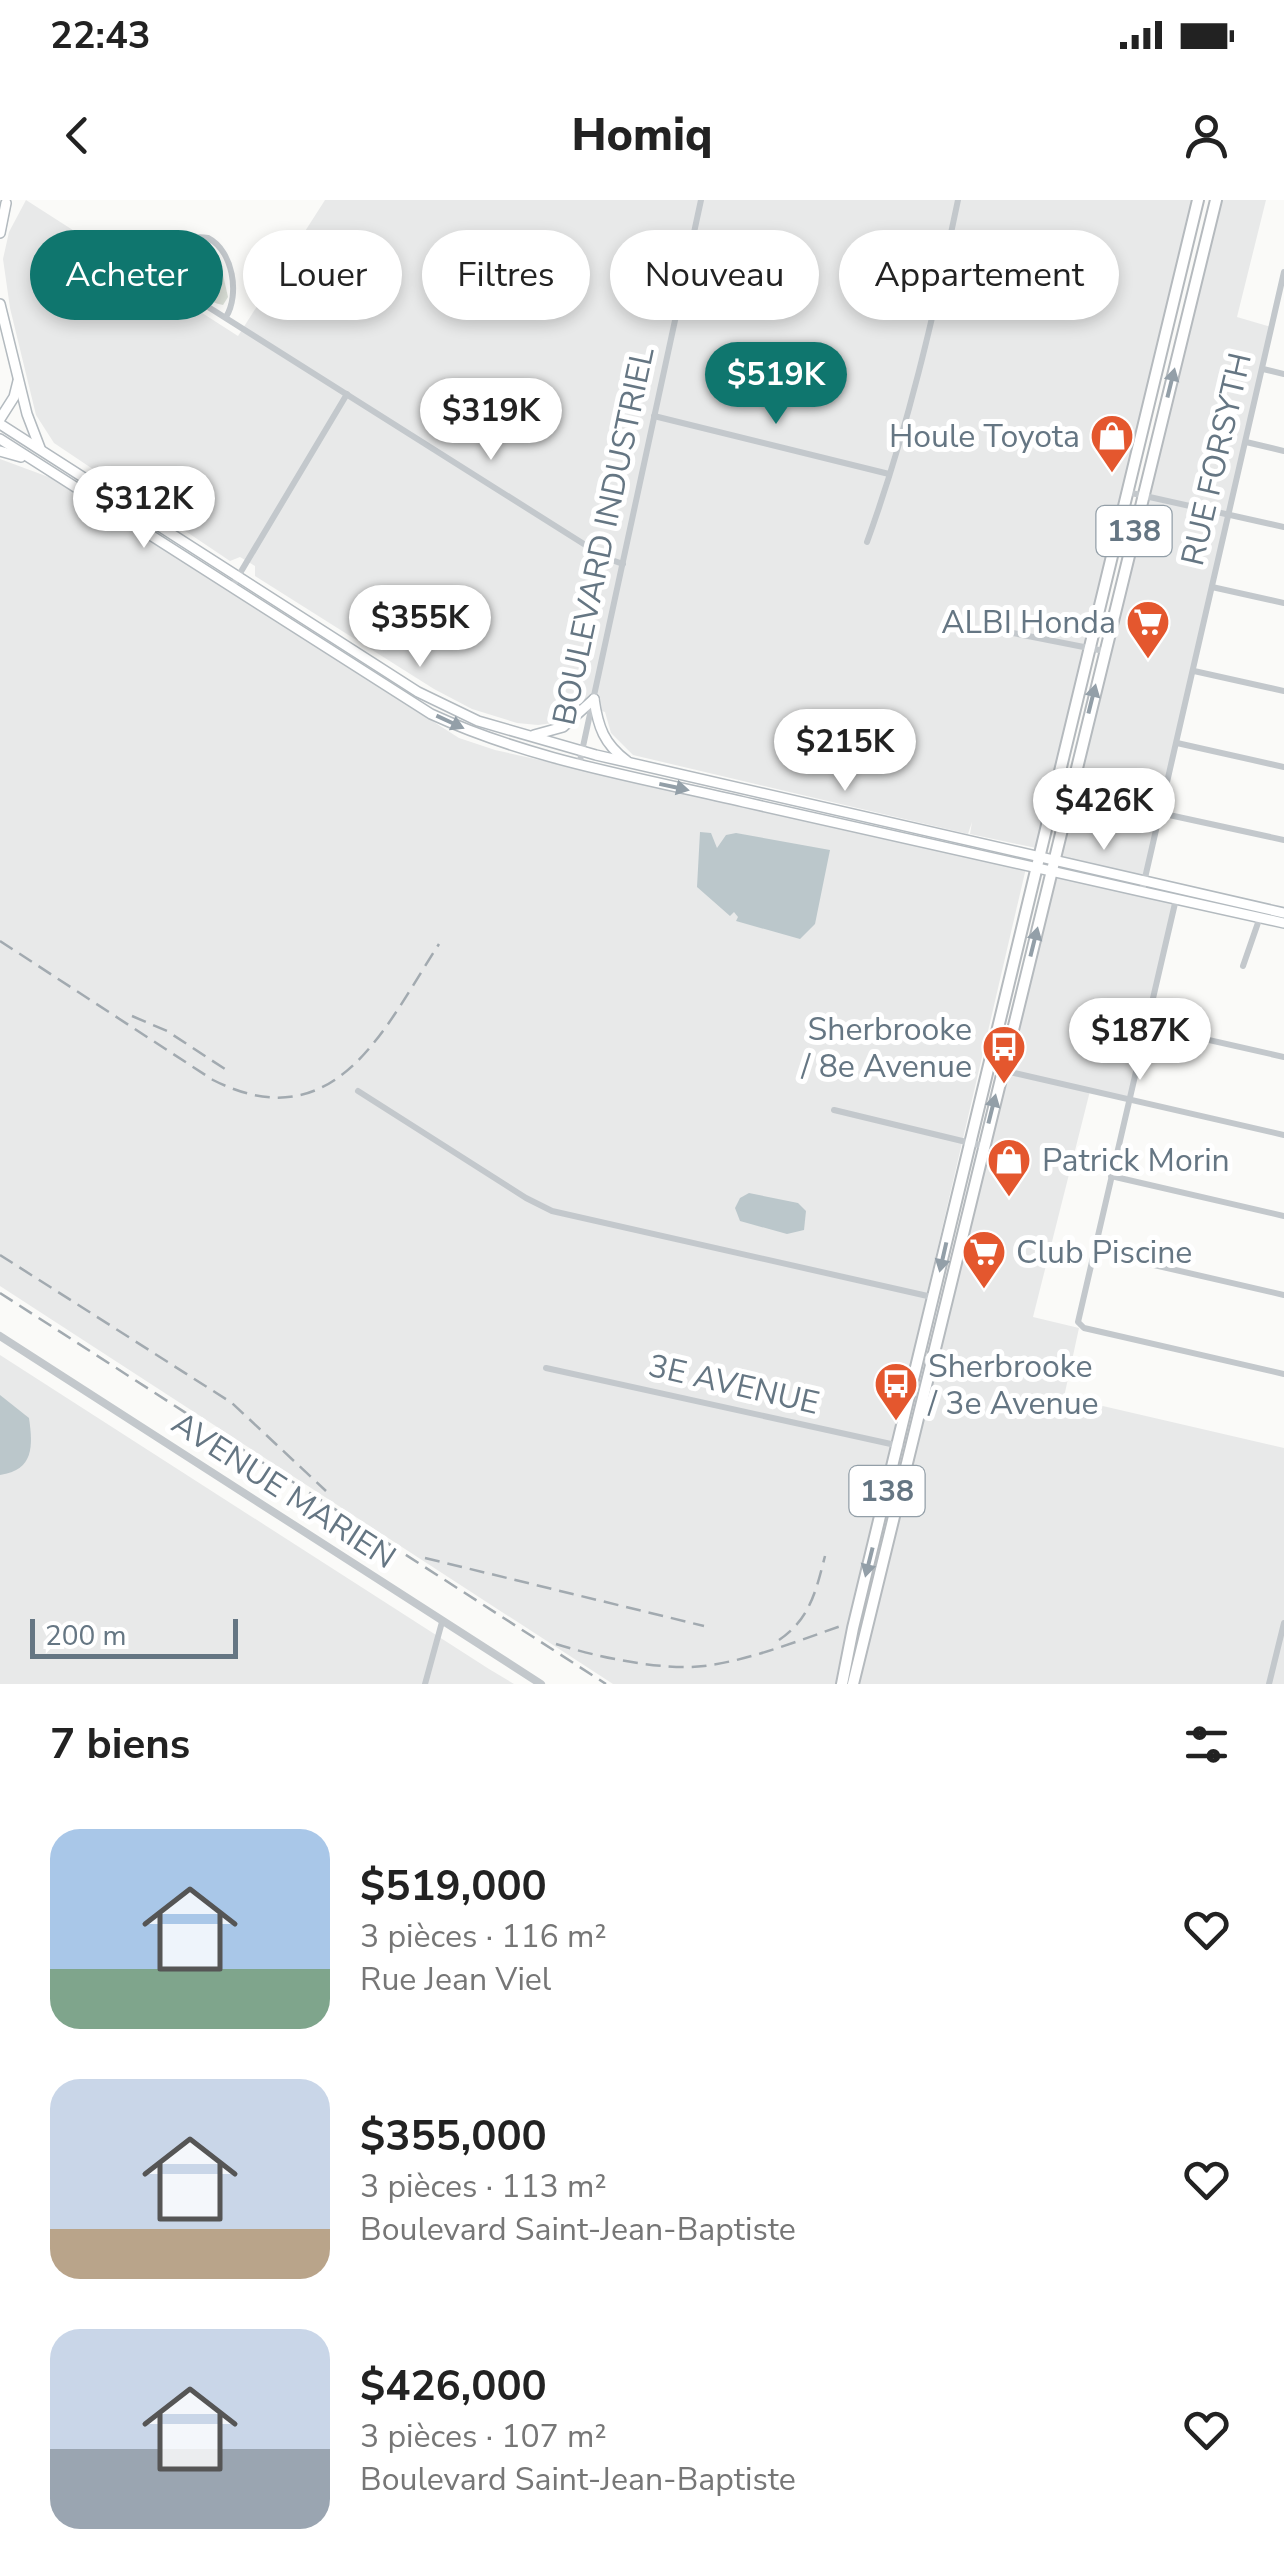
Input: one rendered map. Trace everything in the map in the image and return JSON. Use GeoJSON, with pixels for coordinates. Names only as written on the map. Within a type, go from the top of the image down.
{"type":"FeatureCollection","features":[{"type":"Feature","properties":{"kind":"main road","name":"138"},"geometry":{"type":"LineString","coordinates":[[842,1684],[1198,200]]}},
{"type":"Feature","properties":{"kind":"main road","name":"138"},"geometry":{"type":"LineString","coordinates":[[853,1684],[1216,200]]}},
{"type":"Feature","properties":{"kind":"main road"},"geometry":{"type":"LineString","coordinates":[[0,233],[5,205]]}},
{"type":"Feature","properties":{"kind":"main road"},"geometry":{"type":"LineString","coordinates":[[1187,244],[1204,248]]}},
{"type":"Feature","properties":{"kind":"main road"},"geometry":{"type":"LineString","coordinates":[[0,304],[18,382],[40,448]]}},
{"type":"Feature","properties":{"kind":"main road"},"geometry":{"type":"LineString","coordinates":[[1172,306],[1189,310]]}},
{"type":"Feature","properties":{"kind":"main road"},"geometry":{"type":"LineString","coordinates":[[18,382],[0,421],[431,714],[512,747],[579,765],[897,838],[1142,886],[1262,913],[1284,923]]}},
{"type":"Feature","properties":{"kind":"main road"},"geometry":{"type":"LineString","coordinates":[[0,439],[418,692],[478,721],[582,752],[900,826],[1037,864]]}},
{"type":"Feature","properties":{"kind":"main road"},"geometry":{"type":"LineString","coordinates":[[0,451],[33,460]]}},
{"type":"Feature","properties":{"kind":"main road"},"geometry":{"type":"LineString","coordinates":[[1115,542],[1130,546]]}},
{"type":"Feature","properties":{"kind":"main road"},"geometry":{"type":"LineString","coordinates":[[1104,588],[1118,592]]}},
{"type":"Feature","properties":{"kind":"main road"},"geometry":{"type":"LineString","coordinates":[[518,734],[544,734],[564,727],[594,699]]}},
{"type":"Feature","properties":{"kind":"main road"},"geometry":{"type":"LineString","coordinates":[[594,699],[601,734],[614,752],[644,767]]}},
{"type":"Feature","properties":{"kind":"main road"},"geometry":{"type":"LineString","coordinates":[[1070,726],[1084,730]]}},
{"type":"Feature","properties":{"kind":"main road"},"geometry":{"type":"LineString","coordinates":[[736,800],[739,789]]}},
{"type":"Feature","properties":{"kind":"main road"},"geometry":{"type":"LineString","coordinates":[[864,830],[866,818]]}},
{"type":"Feature","properties":{"kind":"main road"},"geometry":{"type":"LineString","coordinates":[[897,838],[900,826]]}},
{"type":"Feature","properties":{"kind":"main road"},"geometry":{"type":"LineString","coordinates":[[1262,913],[1284,913]]}},
{"type":"Feature","properties":{"kind":"main road"},"geometry":{"type":"LineString","coordinates":[[1010,976],[1024,981]]}},
{"type":"Feature","properties":{"kind":"main road"},"geometry":{"type":"LineString","coordinates":[[960,1187],[974,1188]]}},
{"type":"Feature","properties":{"kind":"main road"},"geometry":{"type":"LineString","coordinates":[[952,1218],[966,1221]]}},
{"type":"Feature","properties":{"kind":"main road"},"geometry":{"type":"LineString","coordinates":[[934,1297],[948,1300]]}},
{"type":"Feature","properties":{"kind":"street","name":"BOULEVARD INDUSTRIEL"},"geometry":{"type":"LineString","coordinates":[[579,765],[701,200]]}},
{"type":"Feature","properties":{"kind":"street"},"geometry":{"type":"LineString","coordinates":[[867,542],[921,358],[958,200]]}},
{"type":"Feature","properties":{"kind":"street"},"geometry":{"type":"LineString","coordinates":[[226,318],[234,296],[223,249],[208,238],[183,240],[170,256],[172,278],[186,293],[606,558],[623,564]]}},
{"type":"Feature","properties":{"kind":"street","name":"RUE FORSYTH"},"geometry":{"type":"LineString","coordinates":[[1142,886],[1282,296],[1284,272]]}},
{"type":"Feature","properties":{"kind":"street"},"geometry":{"type":"LineString","coordinates":[[1262,369],[1284,374]]}},
{"type":"Feature","properties":{"kind":"street"},"geometry":{"type":"LineString","coordinates":[[235,581],[347,394]]}},
{"type":"Feature","properties":{"kind":"street"},"geometry":{"type":"LineString","coordinates":[[654,416],[889,474]]}},
{"type":"Feature","properties":{"kind":"street"},"geometry":{"type":"LineString","coordinates":[[1246,442],[1284,451]]}},
{"type":"Feature","properties":{"kind":"street"},"geometry":{"type":"LineString","coordinates":[[1127,492],[1284,527]]}},
{"type":"Feature","properties":{"kind":"street"},"geometry":{"type":"LineString","coordinates":[[1212,587],[1284,604]]}},
{"type":"Feature","properties":{"kind":"street"},"geometry":{"type":"LineString","coordinates":[[1013,633],[1104,652]]}},
{"type":"Feature","properties":{"kind":"street"},"geometry":{"type":"LineString","coordinates":[[1194,671],[1284,691]]}},
{"type":"Feature","properties":{"kind":"street"},"geometry":{"type":"LineString","coordinates":[[1177,743],[1284,767]]}},
{"type":"Feature","properties":{"kind":"street"},"geometry":{"type":"LineString","coordinates":[[1160,813],[1284,840]]}},
{"type":"Feature","properties":{"kind":"street"},"geometry":{"type":"LineString","coordinates":[[1177,894],[1078,1322],[1084,1328],[1284,1374]]}},
{"type":"Feature","properties":{"kind":"street"},"geometry":{"type":"LineString","coordinates":[[1243,966],[1262,913]]}},
{"type":"Feature","properties":{"kind":"street"},"geometry":{"type":"LineString","coordinates":[[1147,1026],[1284,1056]]}},
{"type":"Feature","properties":{"kind":"street"},"geometry":{"type":"LineString","coordinates":[[988,1067],[1284,1135]]}},
{"type":"Feature","properties":{"kind":"street"},"geometry":{"type":"LineString","coordinates":[[358,1090],[526,1198],[552,1210],[934,1297]]}},
{"type":"Feature","properties":{"kind":"street"},"geometry":{"type":"LineString","coordinates":[[834,1110],[983,1146]]}},
{"type":"Feature","properties":{"kind":"street"},"geometry":{"type":"LineString","coordinates":[[1111,1176],[1284,1216]]}},
{"type":"Feature","properties":{"kind":"street"},"geometry":{"type":"LineString","coordinates":[[1093,1251],[1284,1295]]}},
{"type":"Feature","properties":{"kind":"street","name":"AVENUE MARIEN"},"geometry":{"type":"LineString","coordinates":[[0,1336],[541,1684]]}},
{"type":"Feature","properties":{"kind":"street","name":"3E AVENUE"},"geometry":{"type":"LineString","coordinates":[[546,1368],[911,1449]]}},
{"type":"Feature","properties":{"kind":"street"},"geometry":{"type":"LineString","coordinates":[[425,1684],[442,1622]]}},
{"type":"Feature","properties":{"kind":"street"},"geometry":{"type":"LineString","coordinates":[[1269,1684],[1284,1624]]}},
{"type":"Feature","properties":{"kind":"shaded area"},"geometry":{"type":"Polygon","coordinates":[[[26,200],[73,230],[30,230],[30,320],[213,320],[238,336],[248,320],[402,320],[402,230],[306,230],[325,200],[1197,200],[1041,849],[970,834],[972,822],[968,834],[633,755],[611,733],[605,712],[579,703],[553,723],[517,723],[472,709],[434,689],[255,576],[255,566],[240,557],[230,561],[54,443],[36,415],[10,308],[3,259],[9,232],[26,200]]]}},
{"type":"Feature","properties":{"kind":"shaded area"},"geometry":{"type":"Polygon","coordinates":[[[1216,200],[1266,200],[1237,317],[1271,327],[1144,881],[1178,889],[1129,1099],[1090,1091],[1033,1317],[1079,1328],[1064,1397],[1284,1448],[1284,1684],[853,1684],[1216,200]]]}},
{"type":"Feature","properties":{"kind":"shaded area"},"geometry":{"type":"Polygon","coordinates":[[[223,275],[228,297],[223,305],[223,275]]]}},
{"type":"Feature","properties":{"kind":"shaded area"},"geometry":{"type":"Polygon","coordinates":[[[0,459],[54,479],[459,738],[495,750],[1026,868],[836,1684],[613,1684],[0,1286],[0,459]]]}},
{"type":"Feature","properties":{"kind":"shaded area"},"geometry":{"type":"Polygon","coordinates":[[[700,832],[711,833],[717,848],[726,835],[736,833],[830,850],[815,924],[800,939],[736,921],[734,912],[730,916],[697,887],[700,832]]]}},
{"type":"Feature","properties":{"kind":"shaded area"},"geometry":{"type":"Polygon","coordinates":[[[749,1193],[798,1203],[806,1211],[804,1230],[787,1234],[740,1221],[735,1208],[740,1198],[749,1193]]]}},
{"type":"Feature","properties":{"kind":"shaded area"},"geometry":{"type":"Polygon","coordinates":[[[0,1355],[489,1669],[514,1684],[0,1684],[0,1355]]]}},
{"type":"Feature","properties":{"kind":"shaded area"},"geometry":{"type":"Polygon","coordinates":[[[0,1395],[29,1418],[31,1447],[19,1468],[0,1475],[0,1395]]]}},
{"type":"Feature","properties":{"kind":"railway"},"geometry":{"type":"LineString","coordinates":[[0,941],[213,1080],[256,1095],[293,1097],[324,1086],[352,1066],[376,1040],[439,944]]}},
{"type":"Feature","properties":{"kind":"railway"},"geometry":{"type":"LineString","coordinates":[[132,1016],[167,1031],[231,1073]]}},
{"type":"Feature","properties":{"kind":"railway"},"geometry":{"type":"LineString","coordinates":[[0,1255],[232,1403],[326,1491]]}},
{"type":"Feature","properties":{"kind":"railway"},"geometry":{"type":"LineString","coordinates":[[0,1293],[606,1684]]}},
{"type":"Feature","properties":{"kind":"railway"},"geometry":{"type":"LineString","coordinates":[[779,1640],[805,1613],[825,1556]]}},
{"type":"Feature","properties":{"kind":"railway"},"geometry":{"type":"LineString","coordinates":[[425,1558],[704,1626]]}},
{"type":"Feature","properties":{"kind":"railway"},"geometry":{"type":"LineString","coordinates":[[556,1644],[630,1662],[704,1666],[756,1655],[841,1626]]}},
{"type":"Feature","properties":{"kind":"place","name":"Houle Toyota"},"geometry":{"type":"Point","coordinates":[1112,474]}},
{"type":"Feature","properties":{"kind":"place","name":"ALBI Honda"},"geometry":{"type":"Point","coordinates":[1148,660]}},
{"type":"Feature","properties":{"kind":"place","name":"Sherbrooke / 8e Avenue"},"geometry":{"type":"Point","coordinates":[1004,1085]}},
{"type":"Feature","properties":{"kind":"place","name":"Patrick Morin"},"geometry":{"type":"Point","coordinates":[1009,1198]}},
{"type":"Feature","properties":{"kind":"place","name":"Club Piscine"},"geometry":{"type":"Point","coordinates":[984,1290]}},
{"type":"Feature","properties":{"kind":"place","name":"Sherbrooke / 3e Avenue"},"geometry":{"type":"Point","coordinates":[896,1422]}}]}
